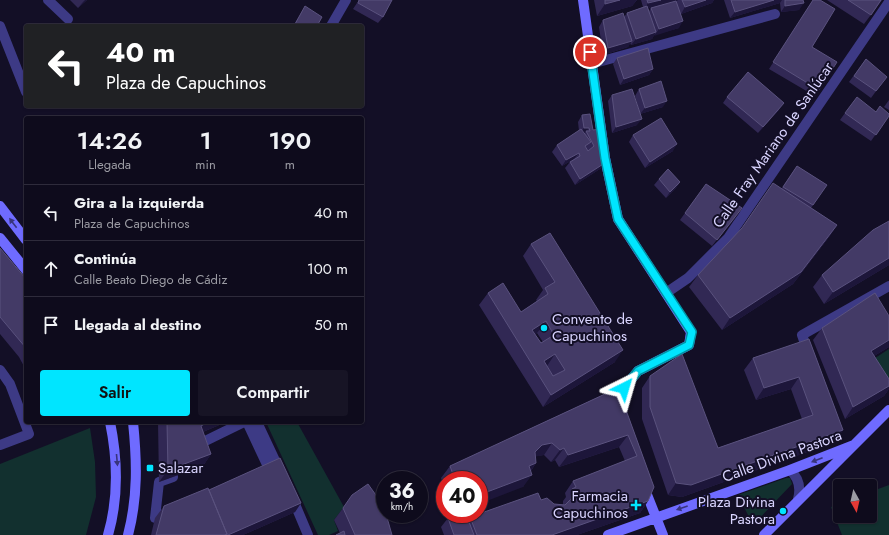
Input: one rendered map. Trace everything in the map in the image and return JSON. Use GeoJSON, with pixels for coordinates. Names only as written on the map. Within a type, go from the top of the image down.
{"type":"FeatureCollection","features":[{"type":"Feature","properties":{"kind":"street"},"geometry":{"type":"LineString","coordinates":[[48,0],[68,19]]}},
{"type":"Feature","properties":{"kind":"street"},"geometry":{"type":"LineString","coordinates":[[332,24],[346,0]]}},
{"type":"Feature","properties":{"kind":"street"},"geometry":{"type":"LineString","coordinates":[[583,0],[605,158],[618,219],[692,332],[689,345],[638,371],[624,388],[618,406],[620,418]]}},
{"type":"Feature","properties":{"kind":"street","name":"Calle Fray Mariano de Sanlúcar"},"geometry":{"type":"LineString","coordinates":[[666,293],[688,278],[728,238],[886,2]]}},
{"type":"Feature","properties":{"kind":"street"},"geometry":{"type":"LineString","coordinates":[[592,64],[775,14]]}},
{"type":"Feature","properties":{"kind":"street"},"geometry":{"type":"LineString","coordinates":[[0,26],[24,87]]}},
{"type":"Feature","properties":{"kind":"street"},"geometry":{"type":"LineString","coordinates":[[0,206],[24,237]]}},
{"type":"Feature","properties":{"kind":"street"},"geometry":{"type":"LineString","coordinates":[[0,238],[24,268]]}},
{"type":"Feature","properties":{"kind":"street"},"geometry":{"type":"LineString","coordinates":[[812,364],[802,335],[872,300],[889,286]]}},
{"type":"Feature","properties":{"kind":"street"},"geometry":{"type":"LineString","coordinates":[[0,370],[10,384],[24,421]]}},
{"type":"Feature","properties":{"kind":"street"},"geometry":{"type":"LineString","coordinates":[[764,535],[798,499],[889,410]]}},
{"type":"Feature","properties":{"kind":"street"},"geometry":{"type":"LineString","coordinates":[[0,445],[29,434],[25,424]]}},
{"type":"Feature","properties":{"kind":"street"},"geometry":{"type":"LineString","coordinates":[[108,535],[117,488],[116,450],[110,424]]}},
{"type":"Feature","properties":{"kind":"street"},"geometry":{"type":"LineString","coordinates":[[128,535],[136,496],[137,472],[133,424]]}},
{"type":"Feature","properties":{"kind":"street"},"geometry":{"type":"LineString","coordinates":[[197,452],[194,446],[242,424]]}},
{"type":"Feature","properties":{"kind":"street"},"geometry":{"type":"LineString","coordinates":[[247,424],[269,469],[256,475]]}},
{"type":"Feature","properties":{"kind":"street"},"geometry":{"type":"LineString","coordinates":[[258,424],[308,535]]}},
{"type":"Feature","properties":{"kind":"street","name":"Calle Divina Pastora"},"geometry":{"type":"LineString","coordinates":[[608,535],[790,470],[854,445]]}},
{"type":"Feature","properties":{"kind":"street"},"geometry":{"type":"LineString","coordinates":[[790,470],[799,482],[800,492],[798,499]]}},
{"type":"Feature","properties":{"kind":"street"},"geometry":{"type":"LineString","coordinates":[[178,509],[155,518],[159,482],[181,474]]}},
{"type":"Feature","properties":{"kind":"street"},"geometry":{"type":"LineString","coordinates":[[638,474],[663,535]]}},
{"type":"Feature","properties":{"kind":"green space"},"geometry":{"type":"Polygon","coordinates":[[[889,349],[889,388],[866,364],[889,349]]]}},
{"type":"Feature","properties":{"kind":"green space"},"geometry":{"type":"Polygon","coordinates":[[[267,424],[298,424],[344,507],[334,520],[338,531],[329,535],[318,535],[267,424]]]}},
{"type":"Feature","properties":{"kind":"green space"},"geometry":{"type":"Polygon","coordinates":[[[90,428],[95,462],[96,497],[86,535],[0,535],[0,464],[90,428]]]}},
{"type":"Feature","properties":{"kind":"green space"},"geometry":{"type":"Polygon","coordinates":[[[786,478],[790,478],[792,484],[753,525],[738,495],[786,478]]]}},
{"type":"Feature","properties":{"kind":"green space"},"geometry":{"type":"Polygon","coordinates":[[[889,485],[889,535],[842,535],[837,523],[877,523],[877,489],[889,485]]]}},
{"type":"Feature","properties":{"kind":"building"},"geometry":{"type":"Polygon","coordinates":[[[359,0],[392,0],[383,17],[358,3],[359,0]]]}},
{"type":"Feature","properties":{"kind":"building"},"geometry":{"type":"Polygon","coordinates":[[[605,0],[620,0],[605,4],[605,0]]]}},
{"type":"Feature","properties":{"kind":"building"},"geometry":{"type":"Polygon","coordinates":[[[647,0],[661,0],[648,3],[647,0]]]}},
{"type":"Feature","properties":{"kind":"building"},"geometry":{"type":"Polygon","coordinates":[[[682,0],[706,0],[685,7],[682,0]]]}},
{"type":"Feature","properties":{"kind":"building"},"geometry":{"type":"Polygon","coordinates":[[[731,0],[774,0],[735,12],[731,0]]]}},
{"type":"Feature","properties":{"kind":"building"},"geometry":{"type":"Polygon","coordinates":[[[785,0],[803,0],[804,3],[785,6],[785,0]]]}},
{"type":"Feature","properties":{"kind":"building"},"geometry":{"type":"Polygon","coordinates":[[[813,0],[820,0],[835,9],[812,47],[837,62],[819,90],[773,62],[813,0]]]}},
{"type":"Feature","properties":{"kind":"building"},"geometry":{"type":"Polygon","coordinates":[[[848,0],[881,0],[871,15],[848,0]]]}},
{"type":"Feature","properties":{"kind":"building"},"geometry":{"type":"Polygon","coordinates":[[[676,1],[683,21],[659,29],[651,8],[676,1]]]}},
{"type":"Feature","properties":{"kind":"building"},"geometry":{"type":"Polygon","coordinates":[[[305,6],[322,17],[318,24],[295,24],[305,6]]]}},
{"type":"Feature","properties":{"kind":"building"},"geometry":{"type":"Polygon","coordinates":[[[647,6],[656,32],[636,39],[627,13],[647,6]]]}},
{"type":"Feature","properties":{"kind":"building"},"geometry":{"type":"Polygon","coordinates":[[[623,13],[632,41],[608,48],[603,20],[623,13]]]}},
{"type":"Feature","properties":{"kind":"building"},"geometry":{"type":"Polygon","coordinates":[[[648,48],[653,69],[624,79],[617,58],[648,48]]]}},
{"type":"Feature","properties":{"kind":"building"},"geometry":{"type":"Polygon","coordinates":[[[866,59],[887,77],[876,91],[854,76],[866,59]]]}},
{"type":"Feature","properties":{"kind":"building"},"geometry":{"type":"Polygon","coordinates":[[[748,72],[784,103],[763,127],[727,97],[748,72]]]}},
{"type":"Feature","properties":{"kind":"building"},"geometry":{"type":"Polygon","coordinates":[[[661,81],[667,101],[645,108],[639,89],[661,81]]]}},
{"type":"Feature","properties":{"kind":"building"},"geometry":{"type":"Polygon","coordinates":[[[632,89],[642,119],[616,127],[612,95],[632,89]]]}},
{"type":"Feature","properties":{"kind":"building"},"geometry":{"type":"Polygon","coordinates":[[[857,97],[876,112],[880,106],[889,114],[876,135],[845,113],[857,97]]]}},
{"type":"Feature","properties":{"kind":"building"},"geometry":{"type":"Polygon","coordinates":[[[590,114],[593,130],[601,129],[608,161],[580,179],[570,162],[580,156],[579,153],[566,160],[557,145],[581,129],[591,142],[585,146],[588,151],[594,146],[586,131],[590,131],[589,128],[584,128],[582,115],[590,114]]]}},
{"type":"Feature","properties":{"kind":"building"},"geometry":{"type":"Polygon","coordinates":[[[661,118],[677,144],[650,162],[633,135],[661,118]]]}},
{"type":"Feature","properties":{"kind":"building"},"geometry":{"type":"Polygon","coordinates":[[[797,166],[827,185],[813,205],[783,187],[797,166]]]}},
{"type":"Feature","properties":{"kind":"building"},"geometry":{"type":"Polygon","coordinates":[[[668,169],[680,182],[670,192],[659,179],[668,169]]]}},
{"type":"Feature","properties":{"kind":"building"},"geometry":{"type":"Polygon","coordinates":[[[773,183],[837,225],[801,272],[730,318],[698,275],[742,228],[773,183]]]}},
{"type":"Feature","properties":{"kind":"building"},"geometry":{"type":"Polygon","coordinates":[[[706,184],[742,208],[717,240],[685,213],[706,184]]]}},
{"type":"Feature","properties":{"kind":"building"},"geometry":{"type":"Polygon","coordinates":[[[889,221],[889,258],[833,292],[822,275],[873,230],[889,221]]]}},
{"type":"Feature","properties":{"kind":"building","name":"Convento de Capuchinos"},"geometry":{"type":"Polygon","coordinates":[[[550,233],[623,350],[551,395],[488,293],[503,283],[521,312],[548,294],[545,288],[555,282],[531,244],[550,233]],[[546,321],[532,330],[541,343],[554,335],[546,321]],[[555,354],[544,361],[553,376],[565,370],[555,354]]]}},
{"type":"Feature","properties":{"kind":"building"},"geometry":{"type":"Polygon","coordinates":[[[0,248],[24,277],[24,346],[0,317],[0,248]]]}},
{"type":"Feature","properties":{"kind":"building"},"geometry":{"type":"Polygon","coordinates":[[[875,293],[889,316],[889,340],[871,351],[889,379],[889,386],[853,407],[822,328],[875,293]]]}},
{"type":"Feature","properties":{"kind":"building"},"geometry":{"type":"Polygon","coordinates":[[[809,339],[843,430],[691,485],[676,483],[650,407],[650,376],[682,354],[718,448],[813,415],[799,377],[764,388],[753,358],[809,339]]]}},
{"type":"Feature","properties":{"kind":"building"},"geometry":{"type":"Polygon","coordinates":[[[618,388],[654,487],[648,501],[552,535],[477,535],[472,523],[488,523],[488,511],[538,493],[541,500],[547,498],[554,504],[565,505],[571,499],[572,489],[576,487],[573,481],[637,456],[628,435],[568,455],[564,448],[560,450],[552,443],[542,445],[535,452],[536,463],[529,466],[532,475],[488,492],[488,471],[452,471],[450,466],[618,388]]]}},
{"type":"Feature","properties":{"kind":"building"},"geometry":{"type":"Polygon","coordinates":[[[167,424],[204,424],[201,426],[211,454],[168,470],[167,424]]]}},
{"type":"Feature","properties":{"kind":"building"},"geometry":{"type":"Polygon","coordinates":[[[280,458],[301,503],[226,535],[227,534],[209,490],[280,458]]]}},
{"type":"Feature","properties":{"kind":"building"},"geometry":{"type":"Polygon","coordinates":[[[368,484],[376,495],[376,523],[389,523],[392,535],[355,535],[343,508],[352,495],[368,484]]]}},
{"type":"Feature","properties":{"kind":"building"},"geometry":{"type":"Polygon","coordinates":[[[208,488],[227,534],[156,535],[164,506],[208,488]]]}},
{"type":"Feature","properties":{"kind":"building"},"geometry":{"type":"Polygon","coordinates":[[[450,523],[469,523],[474,535],[454,535],[450,523]]]}},
{"type":"Feature","properties":{"kind":"building"},"geometry":{"type":"Polygon","coordinates":[[[344,531],[345,535],[336,535],[344,531]]]}},
{"type":"Feature","properties":{"kind":"place","name":"Convento de Capuchinos"},"geometry":{"type":"Point","coordinates":[544,328]}},
{"type":"Feature","properties":{"kind":"place","name":"Salazar"},"geometry":{"type":"Point","coordinates":[150,468]}},
{"type":"Feature","properties":{"kind":"place","name":"Farmacia Capuchinos"},"geometry":{"type":"Point","coordinates":[636,505]}},
{"type":"Feature","properties":{"kind":"place","name":"Plaza Divina Pastora"},"geometry":{"type":"Point","coordinates":[783,511]}},
{"type":"Feature","properties":{"kind":"route"},"geometry":{"type":"LineString","coordinates":[[590,52],[605,158],[618,219],[692,332],[689,345],[638,371],[624,388]]}}]}
